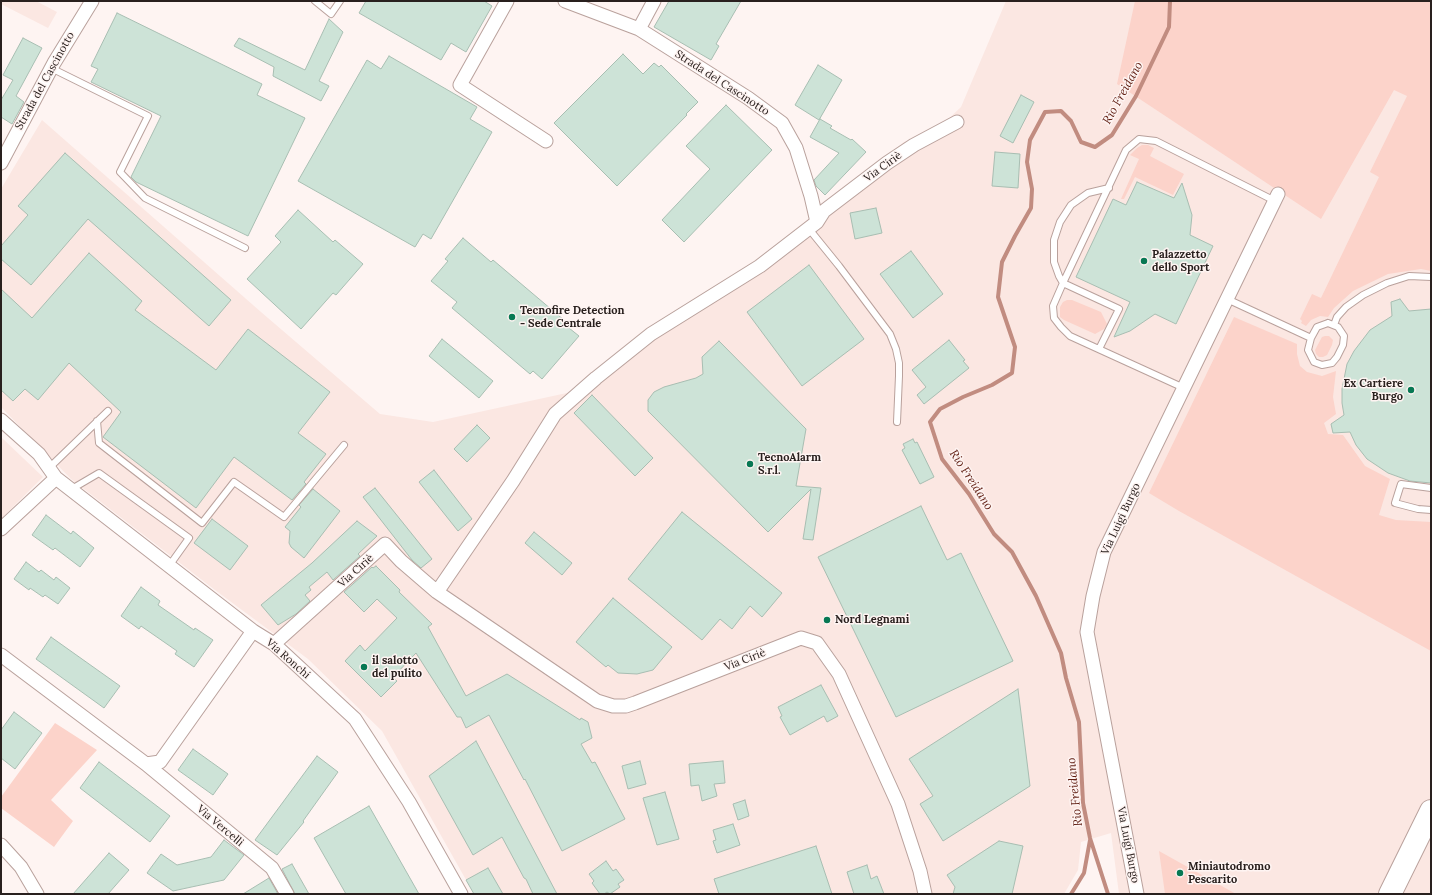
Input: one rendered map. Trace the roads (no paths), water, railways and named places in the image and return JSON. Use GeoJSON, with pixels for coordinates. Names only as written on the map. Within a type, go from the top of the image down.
{"type":"FeatureCollection","features":[{"type":"Feature","properties":{"kind":"highway"},"geometry":{"type":"LineString","coordinates":[[1390,894],[1431,811]]}},
{"type":"Feature","properties":{"kind":"highway"},"geometry":{"type":"LineString","coordinates":[[1406,894],[1431,842]]}},
{"type":"Feature","properties":{"kind":"street","name":"Strada del Cascinotto"},"geometry":{"type":"LineString","coordinates":[[1,163],[51,68],[92,1]]}},
{"type":"Feature","properties":{"kind":"street"},"geometry":{"type":"LineString","coordinates":[[507,1],[460,85],[546,142]]}},
{"type":"Feature","properties":{"kind":"street","name":"Strada del Cascinotto"},"geometry":{"type":"LineString","coordinates":[[565,1],[639,29],[748,98],[782,123],[796,148],[811,196],[813,226]]}},
{"type":"Feature","properties":{"kind":"street"},"geometry":{"type":"LineString","coordinates":[[639,29],[654,1]]}},
{"type":"Feature","properties":{"kind":"street","name":"Via Ciriè"},"geometry":{"type":"LineString","coordinates":[[437,592],[513,481],[555,414],[596,378],[651,334],[760,266],[813,226],[824,211],[887,164],[914,145],[957,122]]}},
{"type":"Feature","properties":{"kind":"street","name":"Via Luigi Burgo"},"geometry":{"type":"LineString","coordinates":[[1137,894],[1087,632],[1093,596],[1104,552],[1277,197]]}},
{"type":"Feature","properties":{"kind":"street"},"geometry":{"type":"LineString","coordinates":[[1,420],[38,454],[52,473],[1,529]]}},
{"type":"Feature","properties":{"kind":"street","name":"Via Ronchi"},"geometry":{"type":"LineString","coordinates":[[52,473],[70,490],[253,631],[274,644],[355,719],[409,802],[461,894]]}},
{"type":"Feature","properties":{"kind":"street","name":"Via Ciriè"},"geometry":{"type":"LineString","coordinates":[[274,644],[385,544],[401,561],[437,592],[597,701],[613,706],[626,706],[635,703],[801,638],[816,643],[839,674],[898,804],[920,871],[925,894]]}},
{"type":"Feature","properties":{"kind":"street"},"geometry":{"type":"LineString","coordinates":[[146,764],[160,762],[253,631]]}},
{"type":"Feature","properties":{"kind":"street","name":"Via Vercelli"},"geometry":{"type":"LineString","coordinates":[[1,655],[146,764],[272,868],[287,894]]}},
{"type":"Feature","properties":{"kind":"street"},"geometry":{"type":"LineString","coordinates":[[1,845],[21,867],[37,894]]}},
{"type":"Feature","properties":{"kind":"lane"},"geometry":{"type":"LineString","coordinates":[[315,1],[331,14],[340,1]]}},
{"type":"Feature","properties":{"kind":"lane"},"geometry":{"type":"LineString","coordinates":[[51,68],[148,116],[120,172],[145,198],[245,248]]}},
{"type":"Feature","properties":{"kind":"lane"},"geometry":{"type":"LineString","coordinates":[[1184,388],[1070,336],[1054,318],[1053,306],[1126,150],[1139,139],[1156,141],[1277,197]]}},
{"type":"Feature","properties":{"kind":"lane"},"geometry":{"type":"LineString","coordinates":[[1099,349],[1118,309],[1063,283],[1054,262],[1054,240],[1060,222],[1071,205],[1088,193],[1109,188]]}},
{"type":"Feature","properties":{"kind":"lane"},"geometry":{"type":"LineString","coordinates":[[813,226],[839,266],[890,334],[896,349],[899,363],[900,376],[897,422]]}},
{"type":"Feature","properties":{"kind":"lane"},"geometry":{"type":"LineString","coordinates":[[1334,325],[1337,317],[1346,307],[1363,295],[1381,286],[1408,276],[1431,277]]}},
{"type":"Feature","properties":{"kind":"lane"},"geometry":{"type":"LineString","coordinates":[[1228,299],[1311,338]]}},
{"type":"Feature","properties":{"kind":"lane"},"geometry":{"type":"LineString","coordinates":[[1328,323],[1338,327],[1344,336],[1343,345],[1338,357],[1332,363],[1322,365],[1314,362],[1308,350],[1311,338],[1317,327],[1328,323]]}},
{"type":"Feature","properties":{"kind":"lane"},"geometry":{"type":"LineString","coordinates":[[52,473],[108,410]]}},
{"type":"Feature","properties":{"kind":"lane"},"geometry":{"type":"LineString","coordinates":[[97,421],[99,443],[202,523],[234,482],[284,517],[344,445]]}},
{"type":"Feature","properties":{"kind":"lane"},"geometry":{"type":"LineString","coordinates":[[70,490],[99,473],[189,538],[169,566]]}},
{"type":"Feature","properties":{"kind":"lane"},"geometry":{"type":"LineString","coordinates":[[1431,488],[1401,484],[1395,503],[1418,509],[1431,510]]}},
{"type":"Feature","properties":{"kind":"waterway","name":"Rio Freidano"},"geometry":{"type":"LineString","coordinates":[[1108,894],[1090,838],[1083,803],[1079,722],[1066,678],[1061,653],[1036,596],[1012,552],[994,534],[969,494],[942,459],[930,422],[940,409],[963,397],[992,385],[1012,373],[1015,347],[998,297],[1002,262],[1031,208],[1032,189],[1027,162],[1030,140],[1045,112],[1061,111],[1071,121],[1081,142],[1095,147],[1112,135],[1136,96],[1169,27],[1170,1]]}},
{"type":"Feature","properties":{"kind":"waterway"},"geometry":{"type":"LineString","coordinates":[[1071,894],[1084,873],[1090,840]]}},
{"type":"Feature","properties":{"kind":"place","name":"Palazzetto dello Sport"},"geometry":{"type":"Point","coordinates":[1144,261]}},
{"type":"Feature","properties":{"kind":"place","name":"Tecnofire Detection - Sede Centrale"},"geometry":{"type":"Point","coordinates":[512,317]}},
{"type":"Feature","properties":{"kind":"place","name":"Ex Cartiere Burgo"},"geometry":{"type":"Point","coordinates":[1411,390]}},
{"type":"Feature","properties":{"kind":"place","name":"TecnoAlarm S.r.l."},"geometry":{"type":"Point","coordinates":[750,464]}},
{"type":"Feature","properties":{"kind":"place","name":"Nord Legnami"},"geometry":{"type":"Point","coordinates":[827,620]}},
{"type":"Feature","properties":{"kind":"place","name":"il salotto del pulito"},"geometry":{"type":"Point","coordinates":[364,667]}},
{"type":"Feature","properties":{"kind":"place","name":"Miniautodromo Pescarito"},"geometry":{"type":"Point","coordinates":[1180,873]}}]}
